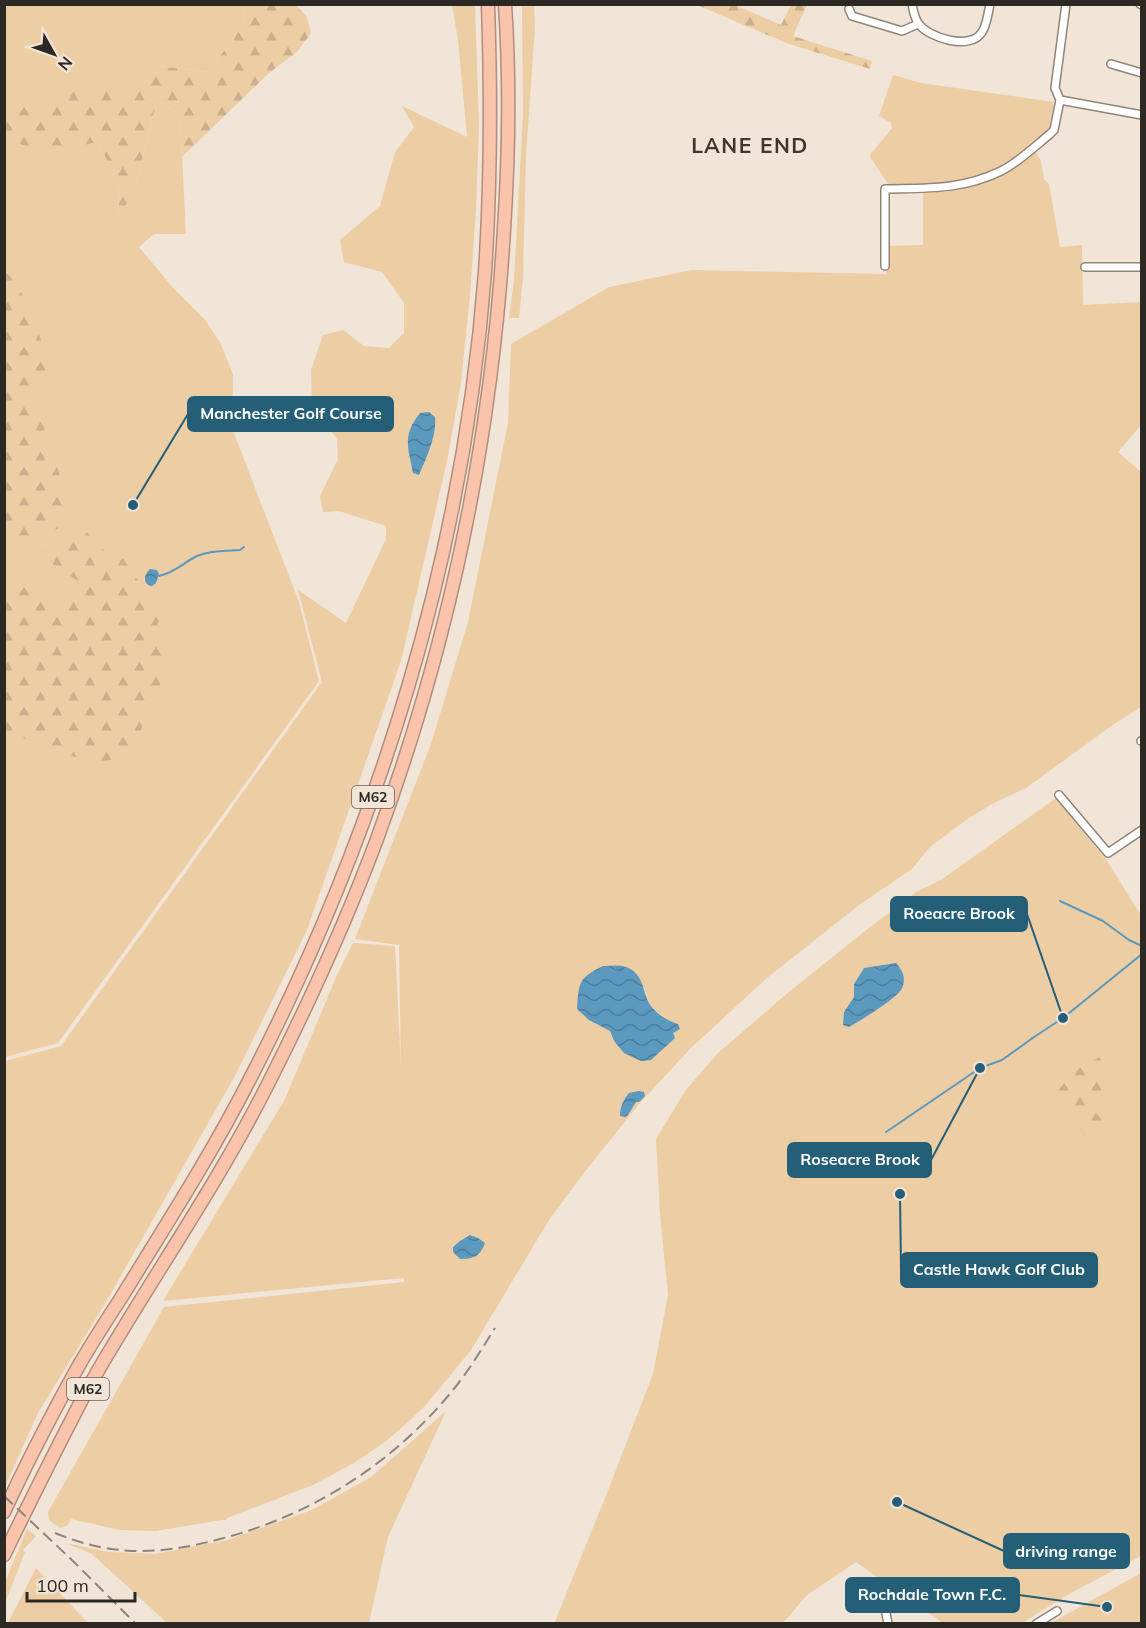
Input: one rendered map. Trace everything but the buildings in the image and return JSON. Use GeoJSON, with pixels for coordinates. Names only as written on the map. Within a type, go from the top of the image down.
{"type":"FeatureCollection","features":[{"type":"Feature","properties":{"kind":"highway","name":"M62"},"geometry":{"type":"LineString","coordinates":[[4,1512],[26,1464],[80,1365],[206,1158],[256,1068],[291,998],[328,916],[360,835],[404,704],[427,620],[460,464],[474,372],[484,274],[489,179],[491,84],[488,4]]}},
{"type":"Feature","properties":{"kind":"highway","name":"M62"},"geometry":{"type":"LineString","coordinates":[[4,1555],[96,1372],[229,1155],[267,1087],[344,922],[400,773],[421,708],[462,548],[478,466],[493,359],[508,177],[507,4]]}},
{"type":"Feature","properties":{"kind":"street"},"geometry":{"type":"LineString","coordinates":[[912,4],[918,24],[931,33],[944,39],[972,41],[983,32],[990,4]]}},
{"type":"Feature","properties":{"kind":"street"},"geometry":{"type":"LineString","coordinates":[[885,266],[885,189],[945,188],[975,181],[1001,171],[1017,161],[1054,130],[1060,99],[1054,88],[1066,4]]}},
{"type":"Feature","properties":{"kind":"street"},"geometry":{"type":"LineString","coordinates":[[849,9],[852,16],[902,31],[918,24]]}},
{"type":"Feature","properties":{"kind":"street"},"geometry":{"type":"LineString","coordinates":[[1111,64],[1142,73]]}},
{"type":"Feature","properties":{"kind":"street"},"geometry":{"type":"LineString","coordinates":[[1060,99],[1141,114]]}},
{"type":"Feature","properties":{"kind":"street"},"geometry":{"type":"LineString","coordinates":[[1085,267],[1142,267]]}},
{"type":"Feature","properties":{"kind":"street"},"geometry":{"type":"LineString","coordinates":[[1059,795],[1108,853],[1142,830]]}},
{"type":"Feature","properties":{"kind":"street"},"geometry":{"type":"LineString","coordinates":[[884,1602],[888,1623]]}},
{"type":"Feature","properties":{"kind":"street"},"geometry":{"type":"LineString","coordinates":[[1036,1623],[1057,1611]]}},
{"type":"Feature","properties":{"kind":"green space"},"geometry":{"type":"Polygon","coordinates":[[[5,5],[243,5],[244,22],[209,72],[158,66],[97,142],[119,182],[118,220],[136,183],[157,100],[180,115],[186,234],[154,234],[139,247],[174,289],[205,320],[221,344],[233,375],[232,428],[299,602],[319,681],[58,1043],[5,1057],[5,5]]]}},
{"type":"Feature","properties":{"kind":"green space"},"geometry":{"type":"Polygon","coordinates":[[[243,5],[296,5],[307,17],[311,33],[297,52],[269,73],[182,157],[180,115],[157,100],[136,183],[118,223],[119,182],[97,142],[74,147],[29,148],[5,137],[5,113],[93,86],[140,88],[158,66],[209,72],[244,22],[243,5]]]}},
{"type":"Feature","properties":{"kind":"green space"},"geometry":{"type":"Polygon","coordinates":[[[452,5],[475,5],[479,126],[470,295],[461,383],[447,461],[401,661],[307,930],[235,1076],[106,1302],[38,1413],[5,1487],[5,1061],[61,1046],[322,682],[298,590],[346,623],[386,539],[386,526],[339,511],[323,512],[320,496],[338,459],[337,439],[312,407],[311,370],[323,335],[343,330],[364,346],[389,348],[404,333],[404,303],[382,272],[344,262],[340,240],[380,206],[395,152],[414,127],[402,106],[467,137],[458,40],[452,5]]]}},
{"type":"Feature","properties":{"kind":"green space"},"geometry":{"type":"Polygon","coordinates":[[[522,5],[534,5],[535,26],[526,156],[523,278],[519,318],[509,318],[514,281],[523,114],[522,5]]]}},
{"type":"Feature","properties":{"kind":"green space"},"geometry":{"type":"Polygon","coordinates":[[[697,5],[735,5],[781,25],[791,5],[807,5],[793,36],[872,61],[870,69],[786,43],[697,5]]]}},
{"type":"Feature","properties":{"kind":"green space"},"geometry":{"type":"Polygon","coordinates":[[[893,75],[921,83],[1054,102],[1049,128],[1046,134],[1012,162],[996,171],[947,186],[889,185],[870,155],[892,128],[891,123],[879,116],[893,75]]]}},
{"type":"Feature","properties":{"kind":"green space"},"geometry":{"type":"Polygon","coordinates":[[[1036,152],[1041,161],[1044,179],[1049,184],[1060,247],[1082,245],[1083,305],[1141,302],[1141,425],[1118,452],[1141,472],[1141,707],[1026,788],[969,818],[930,847],[912,869],[859,905],[767,978],[691,1048],[639,1104],[549,1220],[471,1350],[426,1405],[385,1442],[354,1463],[313,1485],[226,1520],[156,1531],[120,1530],[71,1519],[68,1525],[60,1528],[49,1520],[48,1512],[164,1307],[404,1282],[404,1278],[163,1301],[285,1099],[337,975],[353,943],[395,946],[401,1068],[399,945],[355,939],[431,744],[468,622],[508,423],[511,344],[609,287],[692,270],[886,274],[888,246],[923,245],[923,192],[946,192],[1008,172],[1036,152]],[[644,987],[610,1031],[614,1042],[673,1033],[678,1024],[667,1020],[650,1006],[644,987]]]}},
{"type":"Feature","properties":{"kind":"green space"},"geometry":{"type":"Polygon","coordinates":[[[4,271],[17,282],[51,364],[31,392],[60,476],[67,508],[65,522],[25,548],[5,522],[4,271]]]}},
{"type":"Feature","properties":{"kind":"green space"},"geometry":{"type":"Polygon","coordinates":[[[78,522],[115,563],[123,558],[162,617],[157,624],[173,654],[137,739],[128,751],[114,759],[98,763],[65,754],[5,731],[5,591],[18,584],[56,607],[78,581],[39,555],[78,522]]]}},
{"type":"Feature","properties":{"kind":"green space"},"geometry":{"type":"Polygon","coordinates":[[[1056,798],[1107,861],[1141,915],[1141,1556],[1069,1594],[1022,1623],[943,1623],[856,1562],[807,1595],[783,1623],[554,1624],[653,1374],[668,1295],[656,1139],[685,1091],[718,1053],[865,931],[916,892],[941,880],[1056,798]]]}},
{"type":"Feature","properties":{"kind":"green space"},"geometry":{"type":"Polygon","coordinates":[[[1099,1057],[1108,1078],[1100,1100],[1087,1104],[1103,1120],[1091,1146],[1069,1107],[1053,1097],[1073,1072],[1099,1057]]]}},
{"type":"Feature","properties":{"kind":"green space"},"geometry":{"type":"Polygon","coordinates":[[[446,1411],[388,1537],[369,1623],[167,1623],[92,1554],[66,1543],[109,1552],[155,1554],[227,1540],[312,1510],[371,1477],[446,1411]]]}},
{"type":"Feature","properties":{"kind":"green space"},"geometry":{"type":"Polygon","coordinates":[[[27,1529],[36,1536],[23,1550],[25,1552],[5,1603],[5,1582],[27,1529]]]}},
{"type":"Feature","properties":{"kind":"green space"},"geometry":{"type":"Polygon","coordinates":[[[36,1568],[88,1623],[8,1623],[36,1568]]]}},
{"type":"Feature","properties":{"kind":"green space"},"geometry":{"type":"Polygon","coordinates":[[[1141,1573],[1141,1623],[1051,1623],[1141,1573]]]}},
{"type":"Feature","properties":{"kind":"water"},"geometry":{"type":"Polygon","coordinates":[[[429,412],[435,417],[434,432],[419,475],[413,473],[408,449],[409,435],[420,413],[429,412]]]}},
{"type":"Feature","properties":{"kind":"water"},"geometry":{"type":"Polygon","coordinates":[[[150,569],[157,570],[159,574],[156,583],[152,586],[147,584],[145,579],[150,569]]]}},
{"type":"Feature","properties":{"kind":"water"},"geometry":{"type":"Polygon","coordinates":[[[896,963],[903,975],[904,982],[901,990],[861,1020],[849,1027],[843,1025],[844,1012],[854,997],[854,984],[864,968],[896,963]]]}},
{"type":"Feature","properties":{"kind":"water"},"geometry":{"type":"Polygon","coordinates":[[[603,966],[622,966],[635,972],[651,1006],[663,1017],[678,1024],[680,1029],[673,1033],[675,1038],[651,1060],[641,1061],[624,1053],[614,1041],[610,1031],[589,1020],[577,1009],[581,982],[603,966]]]}},
{"type":"Feature","properties":{"kind":"water"},"geometry":{"type":"Polygon","coordinates":[[[644,1092],[645,1096],[636,1102],[628,1115],[620,1116],[621,1107],[629,1093],[644,1092]]]}},
{"type":"Feature","properties":{"kind":"water"},"geometry":{"type":"Polygon","coordinates":[[[470,1235],[485,1243],[476,1256],[460,1259],[453,1252],[453,1247],[470,1235]]]}},
{"type":"Feature","properties":{"kind":"waterway"},"geometry":{"type":"LineString","coordinates":[[159,576],[202,554],[240,550],[244,547]]}},
{"type":"Feature","properties":{"kind":"waterway"},"geometry":{"type":"LineString","coordinates":[[1060,901],[1103,921],[1129,940],[1142,946]]}},
{"type":"Feature","properties":{"kind":"waterway"},"geometry":{"type":"LineString","coordinates":[[886,1132],[980,1068],[1002,1060],[1063,1018],[1142,954]]}},
{"type":"Feature","properties":{"kind":"railway"},"geometry":{"type":"LineString","coordinates":[[55,1533],[76,1541],[117,1550],[157,1550],[220,1539],[288,1516],[351,1482],[408,1438],[457,1385],[495,1328]]}},
{"type":"Feature","properties":{"kind":"railway"},"geometry":{"type":"LineString","coordinates":[[4,1496],[136,1624]]}},
{"type":"Feature","properties":{"kind":"place","name":"Manchester Golf Course"},"geometry":{"type":"Point","coordinates":[133,505]}},
{"type":"Feature","properties":{"kind":"place","name":"Roeacre Brook"},"geometry":{"type":"Point","coordinates":[1063,1018]}},
{"type":"Feature","properties":{"kind":"place","name":"Roseacre Brook"},"geometry":{"type":"Point","coordinates":[980,1068]}},
{"type":"Feature","properties":{"kind":"place","name":"Castle Hawk Golf Club"},"geometry":{"type":"Point","coordinates":[900,1194]}},
{"type":"Feature","properties":{"kind":"place","name":"driving range"},"geometry":{"type":"Point","coordinates":[897,1502]}},
{"type":"Feature","properties":{"kind":"place","name":"Rochdale Town F.C."},"geometry":{"type":"Point","coordinates":[1107,1607]}},
{"type":"Feature","properties":{"kind":"district","name":"LANE END"},"geometry":{"type":"Point","coordinates":[750,146]}}]}
